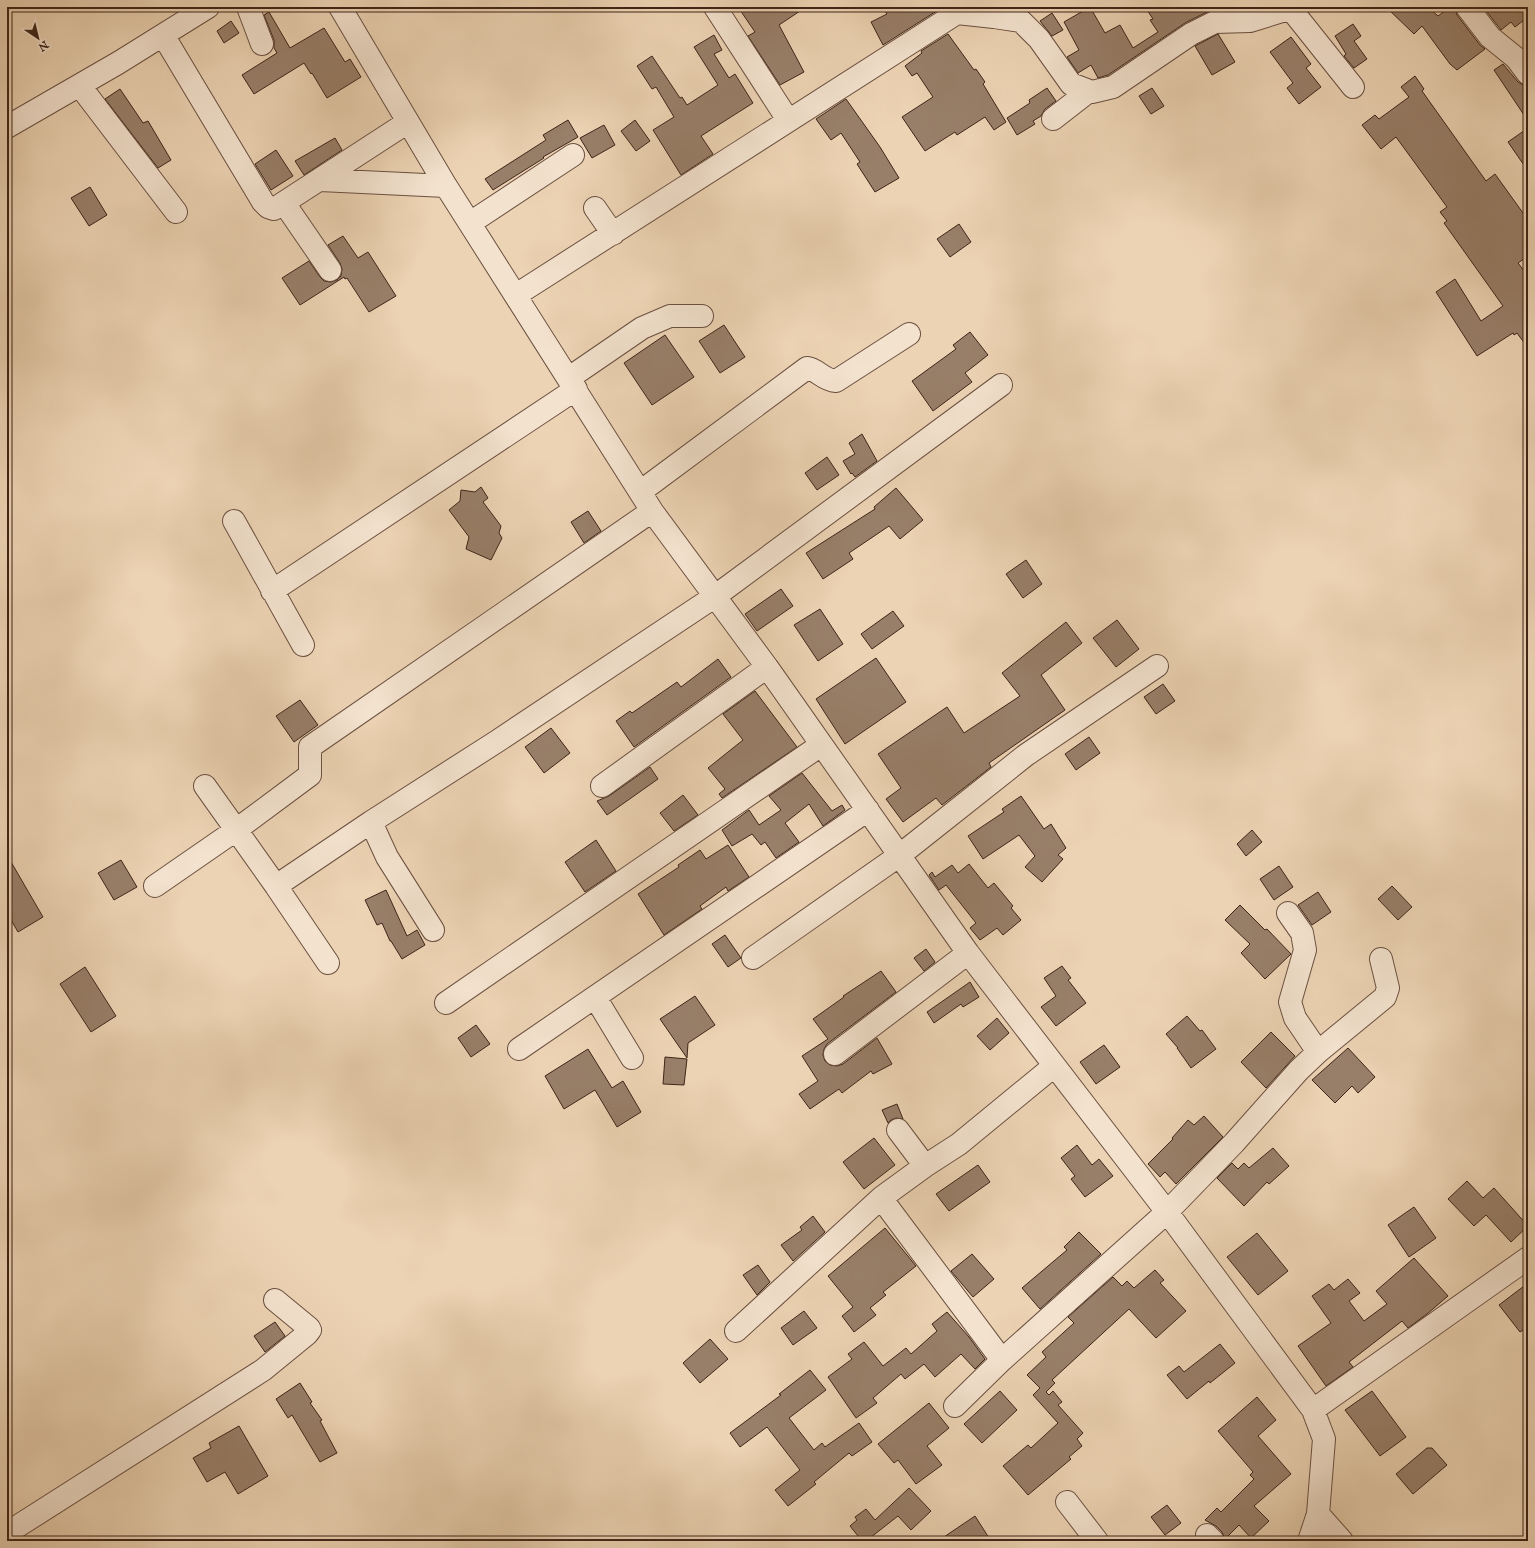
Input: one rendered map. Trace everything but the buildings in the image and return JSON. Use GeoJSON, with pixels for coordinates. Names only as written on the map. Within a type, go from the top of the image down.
{"type":"FeatureCollection","features":[{"type":"Feature","properties":{"kind":"street"},"geometry":{"type":"LineString","coordinates":[[7,127],[80,86],[208,7]]}},
{"type":"Feature","properties":{"kind":"street"},"geometry":{"type":"LineString","coordinates":[[248,7],[262,44]]}},
{"type":"Feature","properties":{"kind":"street"},"geometry":{"type":"LineString","coordinates":[[340,7],[446,186],[652,511],[767,667],[968,953],[1166,1212],[1313,1410],[1324,1439],[1318,1514],[1309,1541]]}},
{"type":"Feature","properties":{"kind":"street"},"geometry":{"type":"LineString","coordinates":[[715,7],[788,120]]}},
{"type":"Feature","properties":{"kind":"street"},"geometry":{"type":"LineString","coordinates":[[1467,7],[1490,37],[1516,58],[1528,74]]}},
{"type":"Feature","properties":{"kind":"street"},"geometry":{"type":"LineString","coordinates":[[516,295],[613,234],[956,9],[1022,21],[1039,38],[1071,84],[1092,92],[1113,86],[1191,34],[1215,22],[1250,21],[1292,8],[1353,87]]}},
{"type":"Feature","properties":{"kind":"street"},"geometry":{"type":"LineString","coordinates":[[164,35],[263,202],[268,207],[274,209],[284,203],[408,122]]}},
{"type":"Feature","properties":{"kind":"street"},"geometry":{"type":"LineString","coordinates":[[80,86],[176,212]]}},
{"type":"Feature","properties":{"kind":"street"},"geometry":{"type":"LineString","coordinates":[[1053,120],[1089,91]]}},
{"type":"Feature","properties":{"kind":"street"},"geometry":{"type":"LineString","coordinates":[[470,223],[573,155]]}},
{"type":"Feature","properties":{"kind":"street"},"geometry":{"type":"LineString","coordinates":[[320,180],[446,186]]}},
{"type":"Feature","properties":{"kind":"street"},"geometry":{"type":"LineString","coordinates":[[284,203],[330,270]]}},
{"type":"Feature","properties":{"kind":"street"},"geometry":{"type":"LineString","coordinates":[[595,208],[613,234]]}},
{"type":"Feature","properties":{"kind":"street"},"geometry":{"type":"LineString","coordinates":[[272,591],[572,384],[642,328],[670,316],[702,316]]}},
{"type":"Feature","properties":{"kind":"street"},"geometry":{"type":"LineString","coordinates":[[640,492],[807,368],[812,368],[829,380],[836,381],[909,334]]}},
{"type":"Feature","properties":{"kind":"street"},"geometry":{"type":"LineString","coordinates":[[276,886],[714,597],[1001,385]]}},
{"type":"Feature","properties":{"kind":"street"},"geometry":{"type":"LineString","coordinates":[[155,886],[236,830],[310,775],[310,747],[652,511]]}},
{"type":"Feature","properties":{"kind":"street"},"geometry":{"type":"LineString","coordinates":[[234,521],[302,645]]}},
{"type":"Feature","properties":{"kind":"street"},"geometry":{"type":"LineString","coordinates":[[753,958],[900,855],[1026,755],[1157,666]]}},
{"type":"Feature","properties":{"kind":"street"},"geometry":{"type":"LineString","coordinates":[[602,786],[767,667]]}},
{"type":"Feature","properties":{"kind":"street"},"geometry":{"type":"LineString","coordinates":[[446,1003],[821,745]]}},
{"type":"Feature","properties":{"kind":"street"},"geometry":{"type":"LineString","coordinates":[[205,786],[276,886],[328,963]]}},
{"type":"Feature","properties":{"kind":"street"},"geometry":{"type":"LineString","coordinates":[[519,1048],[868,810]]}},
{"type":"Feature","properties":{"kind":"street"},"geometry":{"type":"LineString","coordinates":[[371,822],[386,857],[433,930]]}},
{"type":"Feature","properties":{"kind":"street"},"geometry":{"type":"LineString","coordinates":[[1288,913],[1302,933],[1305,950],[1290,1002],[1295,1018],[1318,1052]]}},
{"type":"Feature","properties":{"kind":"street"},"geometry":{"type":"LineString","coordinates":[[835,1054],[968,953]]}},
{"type":"Feature","properties":{"kind":"street"},"geometry":{"type":"LineString","coordinates":[[955,1406],[1002,1360],[1166,1212],[1234,1143],[1299,1070],[1318,1052],[1384,997],[1388,988],[1381,959]]}},
{"type":"Feature","properties":{"kind":"street"},"geometry":{"type":"LineString","coordinates":[[595,997],[632,1058]]}},
{"type":"Feature","properties":{"kind":"street"},"geometry":{"type":"LineString","coordinates":[[736,1331],[881,1198],[925,1166],[959,1144],[1054,1066]]}},
{"type":"Feature","properties":{"kind":"street"},"geometry":{"type":"LineString","coordinates":[[898,1130],[925,1166]]}},
{"type":"Feature","properties":{"kind":"street"},"geometry":{"type":"LineString","coordinates":[[881,1198],[1002,1360]]}},
{"type":"Feature","properties":{"kind":"street"},"geometry":{"type":"LineString","coordinates":[[1313,1410],[1528,1258]]}},
{"type":"Feature","properties":{"kind":"street"},"geometry":{"type":"LineString","coordinates":[[7,1533],[263,1370],[307,1334],[310,1330],[309,1328],[275,1300]]}},
{"type":"Feature","properties":{"kind":"street"},"geometry":{"type":"LineString","coordinates":[[1067,1502],[1097,1541]]}},
{"type":"Feature","properties":{"kind":"street"},"geometry":{"type":"LineString","coordinates":[[1318,1514],[1342,1541]]}}]}
